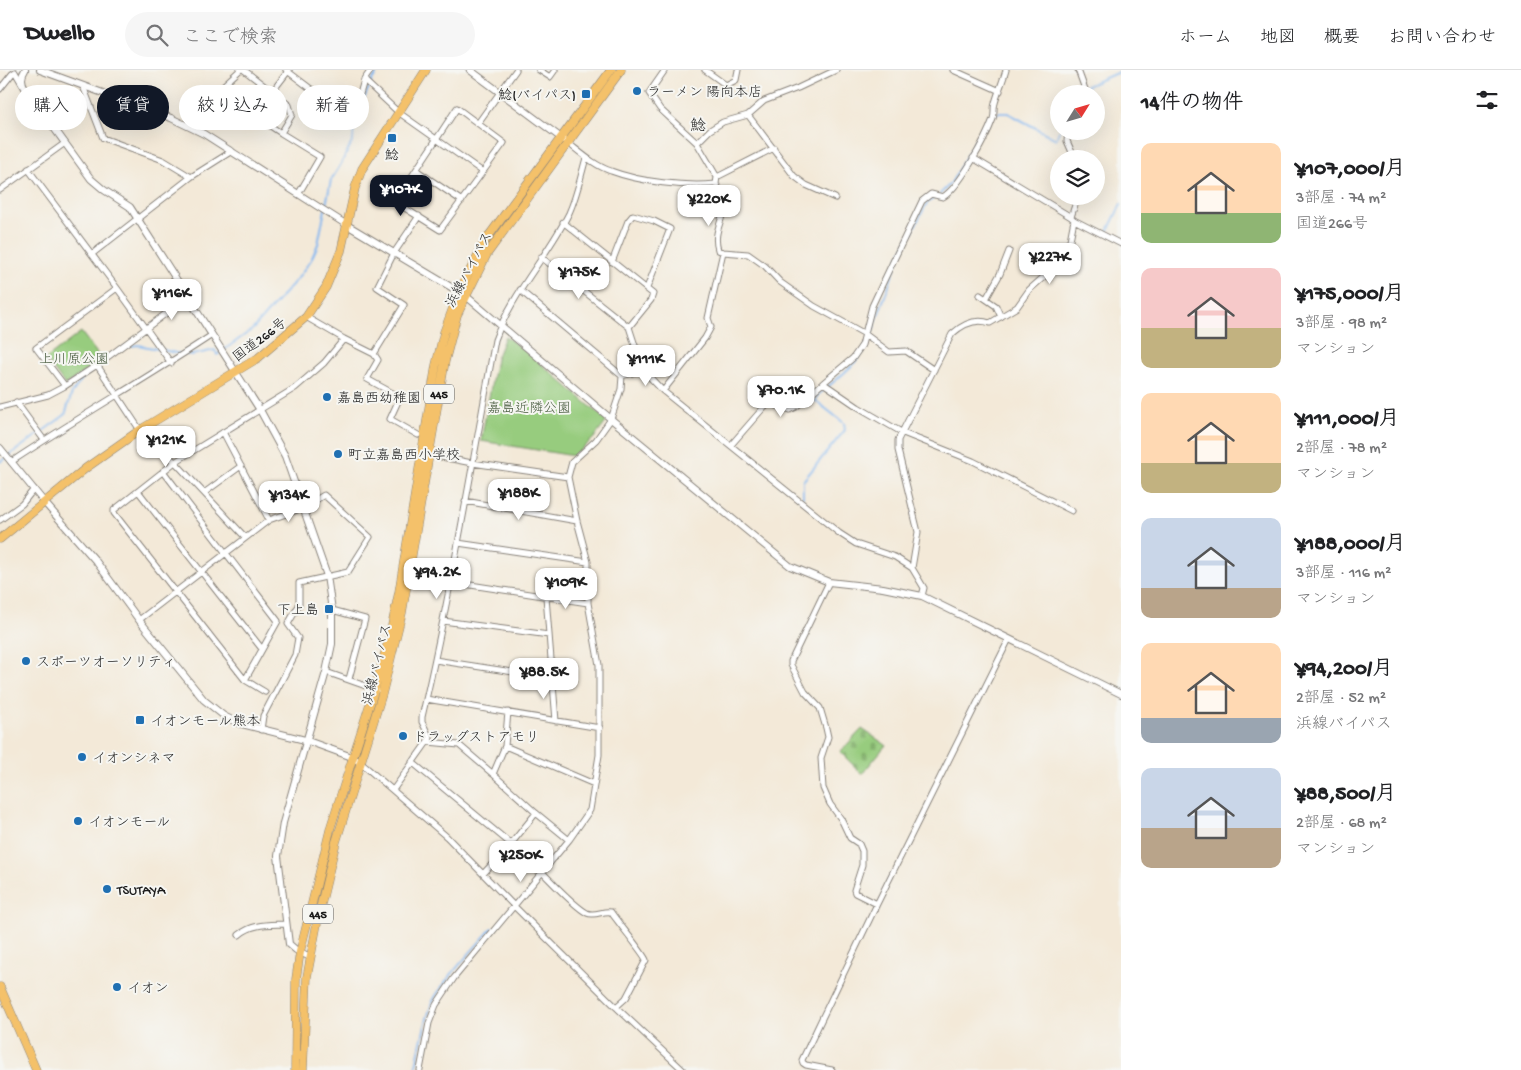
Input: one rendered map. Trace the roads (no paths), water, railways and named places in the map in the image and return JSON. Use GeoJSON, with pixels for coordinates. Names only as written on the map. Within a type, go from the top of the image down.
{"type":"FeatureCollection","features":[{"type":"Feature","properties":{"kind":"main road","name":"国道266号"},"geometry":{"type":"LineString","coordinates":[[0,539],[86,468],[140,430],[258,358],[306,317],[326,287],[341,251],[355,188],[362,169],[426,70]]}},
{"type":"Feature","properties":{"kind":"main road","name":"浜線バイパス"},"geometry":{"type":"LineString","coordinates":[[295,1070],[296,979],[300,952],[331,826],[390,635],[425,454],[449,343],[457,315],[487,254],[565,141],[611,70]]}},
{"type":"Feature","properties":{"kind":"main road","name":"浜線バイパス"},"geometry":{"type":"LineString","coordinates":[[303,1070],[304,1011],[310,957],[318,913],[336,842],[382,694],[406,592],[436,365],[444,332],[458,292],[485,241],[621,70]]}},
{"type":"Feature","properties":{"kind":"main road"},"geometry":{"type":"LineString","coordinates":[[0,986],[36,1070]]}},
{"type":"Feature","properties":{"kind":"street"},"geometry":{"type":"LineString","coordinates":[[22,84],[25,70]]}},
{"type":"Feature","properties":{"kind":"street"},"geometry":{"type":"LineString","coordinates":[[40,70],[80,85]]}},
{"type":"Feature","properties":{"kind":"street"},"geometry":{"type":"LineString","coordinates":[[224,85],[240,70]]}},
{"type":"Feature","properties":{"kind":"street"},"geometry":{"type":"LineString","coordinates":[[244,70],[263,85]]}},
{"type":"Feature","properties":{"kind":"street"},"geometry":{"type":"LineString","coordinates":[[277,85],[288,70],[348,117],[358,101],[364,80],[371,70]]}},
{"type":"Feature","properties":{"kind":"street"},"geometry":{"type":"LineString","coordinates":[[470,70],[586,158],[611,171],[652,181],[684,185],[716,181],[774,148]]}},
{"type":"Feature","properties":{"kind":"street"},"geometry":{"type":"LineString","coordinates":[[478,124],[516,70]]}},
{"type":"Feature","properties":{"kind":"street"},"geometry":{"type":"LineString","coordinates":[[540,70],[550,77],[555,70]]}},
{"type":"Feature","properties":{"kind":"street"},"geometry":{"type":"LineString","coordinates":[[665,70],[649,93],[660,109],[697,143],[716,181],[725,204],[716,242],[718,250],[748,254],[765,266],[780,282],[814,306],[865,334],[889,352],[906,351],[934,370]]}},
{"type":"Feature","properties":{"kind":"street"},"geometry":{"type":"LineString","coordinates":[[704,70],[726,85],[736,80],[738,70]]}},
{"type":"Feature","properties":{"kind":"street"},"geometry":{"type":"LineString","coordinates":[[697,143],[710,130],[723,122],[748,114],[764,101],[798,88],[836,70]]}},
{"type":"Feature","properties":{"kind":"street"},"geometry":{"type":"LineString","coordinates":[[953,70],[1000,91]]}},
{"type":"Feature","properties":{"kind":"street"},"geometry":{"type":"LineString","coordinates":[[731,445],[765,406],[772,404],[790,410],[796,407],[853,358],[862,345],[876,298],[922,201],[931,194],[943,197],[951,192],[973,158],[994,117],[994,105],[1006,70]]}},
{"type":"Feature","properties":{"kind":"street"},"geometry":{"type":"LineString","coordinates":[[1078,70],[1084,85]]}},
{"type":"Feature","properties":{"kind":"street"},"geometry":{"type":"LineString","coordinates":[[0,89],[15,72],[91,179],[104,190],[126,202],[139,218],[260,410],[285,456],[326,576],[332,610],[333,637],[326,672],[282,823],[278,856],[290,944],[310,957]]}},
{"type":"Feature","properties":{"kind":"street"},"geometry":{"type":"LineString","coordinates":[[364,80],[398,112],[483,172]]}},
{"type":"Feature","properties":{"kind":"street"},"geometry":{"type":"LineString","coordinates":[[87,87],[179,122]]}},
{"type":"Feature","properties":{"kind":"street"},"geometry":{"type":"LineString","coordinates":[[87,96],[103,138],[163,160],[191,177]]}},
{"type":"Feature","properties":{"kind":"street"},"geometry":{"type":"LineString","coordinates":[[287,103],[292,114],[287,123]]}},
{"type":"Feature","properties":{"kind":"street"},"geometry":{"type":"LineString","coordinates":[[457,108],[504,143],[440,230],[395,202],[436,139],[457,108]]}},
{"type":"Feature","properties":{"kind":"street"},"geometry":{"type":"LineString","coordinates":[[748,114],[794,176],[806,185],[835,198]]}},
{"type":"Feature","properties":{"kind":"street"},"geometry":{"type":"LineString","coordinates":[[195,130],[232,151],[347,225],[466,296],[611,419],[790,566],[829,582],[883,588],[922,596],[1121,694]]}},
{"type":"Feature","properties":{"kind":"street"},"geometry":{"type":"LineString","coordinates":[[276,130],[320,157],[299,193]]}},
{"type":"Feature","properties":{"kind":"street"},"geometry":{"type":"LineString","coordinates":[[0,190],[64,143]]}},
{"type":"Feature","properties":{"kind":"street"},"geometry":{"type":"LineString","coordinates":[[92,254],[191,177],[232,151]]}},
{"type":"Feature","properties":{"kind":"street"},"geometry":{"type":"LineString","coordinates":[[393,790],[428,742],[430,734],[422,722],[451,582],[495,340],[500,326],[520,290],[569,212],[586,158]]}},
{"type":"Feature","properties":{"kind":"street"},"geometry":{"type":"LineString","coordinates":[[973,158],[1072,219],[1121,244]]}},
{"type":"Feature","properties":{"kind":"street"},"geometry":{"type":"LineString","coordinates":[[28,169],[171,363]]}},
{"type":"Feature","properties":{"kind":"street"},"geometry":{"type":"LineString","coordinates":[[416,170],[462,201]]}},
{"type":"Feature","properties":{"kind":"street"},"geometry":{"type":"LineString","coordinates":[[912,568],[918,532],[898,450],[898,440],[952,334],[974,320],[990,323],[1017,307],[1029,290],[1054,268],[1070,240],[1076,205]]}},
{"type":"Feature","properties":{"kind":"street"},"geometry":{"type":"LineString","coordinates":[[374,354],[404,305],[376,287],[394,253],[418,216]]}},
{"type":"Feature","properties":{"kind":"street"},"geometry":{"type":"LineString","coordinates":[[612,262],[628,221],[633,216],[654,221],[670,228],[646,288]]}},
{"type":"Feature","properties":{"kind":"street"},"geometry":{"type":"LineString","coordinates":[[563,222],[653,294],[651,300],[629,327]]}},
{"type":"Feature","properties":{"kind":"street"},"geometry":{"type":"LineString","coordinates":[[663,390],[705,338],[711,327],[708,318],[723,252]]}},
{"type":"Feature","properties":{"kind":"street"},"geometry":{"type":"LineString","coordinates":[[986,299],[1000,274],[1009,252]]}},
{"type":"Feature","properties":{"kind":"street"},"geometry":{"type":"LineString","coordinates":[[542,257],[629,327],[643,370],[663,390],[839,533],[856,544],[896,558],[912,568],[924,588],[922,596]]}},
{"type":"Feature","properties":{"kind":"street"},"geometry":{"type":"LineString","coordinates":[[66,386],[36,348],[117,288]]}},
{"type":"Feature","properties":{"kind":"street"},"geometry":{"type":"LineString","coordinates":[[520,290],[622,376]]}},
{"type":"Feature","properties":{"kind":"street"},"geometry":{"type":"LineString","coordinates":[[980,295],[996,306],[1001,317]]}},
{"type":"Feature","properties":{"kind":"street"},"geometry":{"type":"LineString","coordinates":[[0,407],[48,395],[66,386],[188,297]]}},
{"type":"Feature","properties":{"kind":"street"},"geometry":{"type":"LineString","coordinates":[[306,317],[374,354],[378,360],[367,379],[400,398],[390,419],[418,435]]}},
{"type":"Feature","properties":{"kind":"street"},"geometry":{"type":"LineString","coordinates":[[11,462],[171,363],[212,335]]}},
{"type":"Feature","properties":{"kind":"street"},"geometry":{"type":"LineString","coordinates":[[265,692],[245,680],[114,513],[114,510],[175,462],[295,388],[324,363],[344,339]]}},
{"type":"Feature","properties":{"kind":"street"},"geometry":{"type":"LineString","coordinates":[[97,365],[140,430],[175,462],[245,537]]}},
{"type":"Feature","properties":{"kind":"street"},"geometry":{"type":"LineString","coordinates":[[622,376],[643,370]]}},
{"type":"Feature","properties":{"kind":"street"},"geometry":{"type":"LineString","coordinates":[[420,1070],[429,1023],[436,1005],[454,978],[515,907],[569,840],[590,810],[600,755],[599,664],[588,603],[588,562],[568,477],[572,462],[596,440],[611,419],[621,389],[622,376]]}},
{"type":"Feature","properties":{"kind":"street"},"geometry":{"type":"LineString","coordinates":[[823,382],[858,407],[903,433],[973,461],[1072,511]]}},
{"type":"Feature","properties":{"kind":"street"},"geometry":{"type":"LineString","coordinates":[[16,402],[44,440]]}},
{"type":"Feature","properties":{"kind":"street"},"geometry":{"type":"LineString","coordinates":[[224,432],[269,520]]}},
{"type":"Feature","properties":{"kind":"street"},"geometry":{"type":"LineString","coordinates":[[0,448],[95,560],[139,620],[204,700],[224,716],[238,723],[305,740],[352,757],[361,763],[447,837],[616,1007],[684,1070]]}},
{"type":"Feature","properties":{"kind":"street"},"geometry":{"type":"LineString","coordinates":[[425,454],[568,477]]}},
{"type":"Feature","properties":{"kind":"street"},"geometry":{"type":"LineString","coordinates":[[204,493],[241,466]]}},
{"type":"Feature","properties":{"kind":"street"},"geometry":{"type":"LineString","coordinates":[[163,471],[278,621],[245,680]]}},
{"type":"Feature","properties":{"kind":"street"},"geometry":{"type":"LineString","coordinates":[[0,520],[22,504],[34,489]]}},
{"type":"Feature","properties":{"kind":"street"},"geometry":{"type":"LineString","coordinates":[[138,491],[262,649]]}},
{"type":"Feature","properties":{"kind":"street"},"geometry":{"type":"LineString","coordinates":[[139,620],[269,520],[303,508],[324,495],[370,537],[348,572],[299,583],[299,605],[288,624],[298,638],[294,655],[263,716],[261,730]]}},
{"type":"Feature","properties":{"kind":"street"},"geometry":{"type":"LineString","coordinates":[[465,501],[577,521]]}},
{"type":"Feature","properties":{"kind":"street"},"geometry":{"type":"LineString","coordinates":[[458,543],[588,562]]}},
{"type":"Feature","properties":{"kind":"street"},"geometry":{"type":"LineString","coordinates":[[451,582],[588,603]]}},
{"type":"Feature","properties":{"kind":"street"},"geometry":{"type":"LineString","coordinates":[[829,582],[791,661],[791,665],[805,692],[820,708],[826,728],[828,737],[821,758],[824,788],[830,804],[841,819],[850,838],[858,844],[862,851],[862,865],[854,893],[877,904]]}},
{"type":"Feature","properties":{"kind":"street"},"geometry":{"type":"LineString","coordinates":[[546,597],[556,721]]}},
{"type":"Feature","properties":{"kind":"street"},"geometry":{"type":"LineString","coordinates":[[332,610],[365,619],[349,679]]}},
{"type":"Feature","properties":{"kind":"street"},"geometry":{"type":"LineString","coordinates":[[443,621],[549,635]]}},
{"type":"Feature","properties":{"kind":"street"},"geometry":{"type":"LineString","coordinates":[[832,1070],[806,1065],[802,1060],[877,904],[1009,639]]}},
{"type":"Feature","properties":{"kind":"street"},"geometry":{"type":"LineString","coordinates":[[435,660],[552,678]]}},
{"type":"Feature","properties":{"kind":"street"},"geometry":{"type":"LineString","coordinates":[[326,672],[375,688],[382,694]]}},
{"type":"Feature","properties":{"kind":"street"},"geometry":{"type":"LineString","coordinates":[[426,698],[600,728]]}},
{"type":"Feature","properties":{"kind":"street"},"geometry":{"type":"LineString","coordinates":[[493,774],[505,746],[508,712]]}},
{"type":"Feature","properties":{"kind":"street"},"geometry":{"type":"LineString","coordinates":[[428,742],[459,745],[569,840]]}},
{"type":"Feature","properties":{"kind":"street"},"geometry":{"type":"LineString","coordinates":[[505,746],[594,784]]}},
{"type":"Feature","properties":{"kind":"street"},"geometry":{"type":"LineString","coordinates":[[412,762],[511,844]]}},
{"type":"Feature","properties":{"kind":"street"},"geometry":{"type":"LineString","coordinates":[[483,874],[536,813]]}},
{"type":"Feature","properties":{"kind":"street"},"geometry":{"type":"LineString","coordinates":[[542,872],[588,914],[610,912],[636,948],[645,956],[646,960],[626,998],[616,1007]]}},
{"type":"Feature","properties":{"kind":"street"},"geometry":{"type":"LineString","coordinates":[[239,935],[251,927],[286,924]]}},
{"type":"Feature","properties":{"kind":"waterway"},"geometry":{"type":"LineString","coordinates":[[185,354],[192,355],[215,350],[217,355],[253,329],[298,278],[311,260],[318,244],[331,180],[353,140],[354,122],[372,80],[379,70]]}},
{"type":"Feature","properties":{"kind":"waterway"},"geometry":{"type":"LineString","coordinates":[[1089,85],[1121,71]]}},
{"type":"Feature","properties":{"kind":"waterway"},"geometry":{"type":"LineString","coordinates":[[996,113],[1008,113],[1050,136]]}},
{"type":"Feature","properties":{"kind":"waterway"},"geometry":{"type":"LineString","coordinates":[[940,194],[951,183],[988,118],[992,115]]}},
{"type":"Feature","properties":{"kind":"waterway"},"geometry":{"type":"LineString","coordinates":[[871,335],[899,257],[927,203],[936,197]]}},
{"type":"Feature","properties":{"kind":"waterway"},"geometry":{"type":"LineString","coordinates":[[1107,233],[1121,204]]}},
{"type":"Feature","properties":{"kind":"waterway"},"geometry":{"type":"LineString","coordinates":[[803,497],[803,481],[845,430],[844,423],[816,401],[817,396],[854,364],[869,340]]}},
{"type":"Feature","properties":{"kind":"waterway"},"geometry":{"type":"LineString","coordinates":[[124,347],[138,345],[158,349]]}},
{"type":"Feature","properties":{"kind":"waterway"},"geometry":{"type":"LineString","coordinates":[[163,350],[180,354]]}},
{"type":"Feature","properties":{"kind":"waterway"},"geometry":{"type":"LineString","coordinates":[[0,462],[65,415],[72,393],[84,376]]}},
{"type":"Feature","properties":{"kind":"waterway"},"geometry":{"type":"LineString","coordinates":[[415,1070],[424,1028],[432,1003],[451,975],[492,928]]}},
{"type":"Feature","properties":{"kind":"place","name":"ラーメン 陽向本店"},"geometry":{"type":"Point","coordinates":[637,91]}},
{"type":"Feature","properties":{"kind":"place","name":"鯰(バイパス)"},"geometry":{"type":"Point","coordinates":[586,94]}},
{"type":"Feature","properties":{"kind":"place","name":"鯰"},"geometry":{"type":"Point","coordinates":[392,138]}},
{"type":"Feature","properties":{"kind":"place","name":"嘉島西幼稚園"},"geometry":{"type":"Point","coordinates":[327,397]}},
{"type":"Feature","properties":{"kind":"place","name":"町立嘉島西小学校"},"geometry":{"type":"Point","coordinates":[338,454]}},
{"type":"Feature","properties":{"kind":"place","name":"下上島"},"geometry":{"type":"Point","coordinates":[329,609]}},
{"type":"Feature","properties":{"kind":"place","name":"スポーツオーソリティ"},"geometry":{"type":"Point","coordinates":[26,661]}},
{"type":"Feature","properties":{"kind":"place","name":"イオンモール熊本"},"geometry":{"type":"Point","coordinates":[140,720]}},
{"type":"Feature","properties":{"kind":"place","name":"ドラッグストアモリ"},"geometry":{"type":"Point","coordinates":[403,736]}},
{"type":"Feature","properties":{"kind":"place","name":"イオンシネマ"},"geometry":{"type":"Point","coordinates":[82,757]}},
{"type":"Feature","properties":{"kind":"place","name":"イオンモール"},"geometry":{"type":"Point","coordinates":[78,821]}},
{"type":"Feature","properties":{"kind":"place","name":"TSUTAYA"},"geometry":{"type":"Point","coordinates":[107,889]}},
{"type":"Feature","properties":{"kind":"place","name":"イオン"},"geometry":{"type":"Point","coordinates":[117,987]}},
{"type":"Feature","properties":{"kind":"district","name":"鯰"},"geometry":{"type":"Point","coordinates":[698,124]}},
{"type":"Feature","properties":{"kind":"park label","name":"上川原公園"},"geometry":{"type":"Point","coordinates":[74,358]}},
{"type":"Feature","properties":{"kind":"park label","name":"嘉島近隣公園"},"geometry":{"type":"Point","coordinates":[529,407]}}]}
